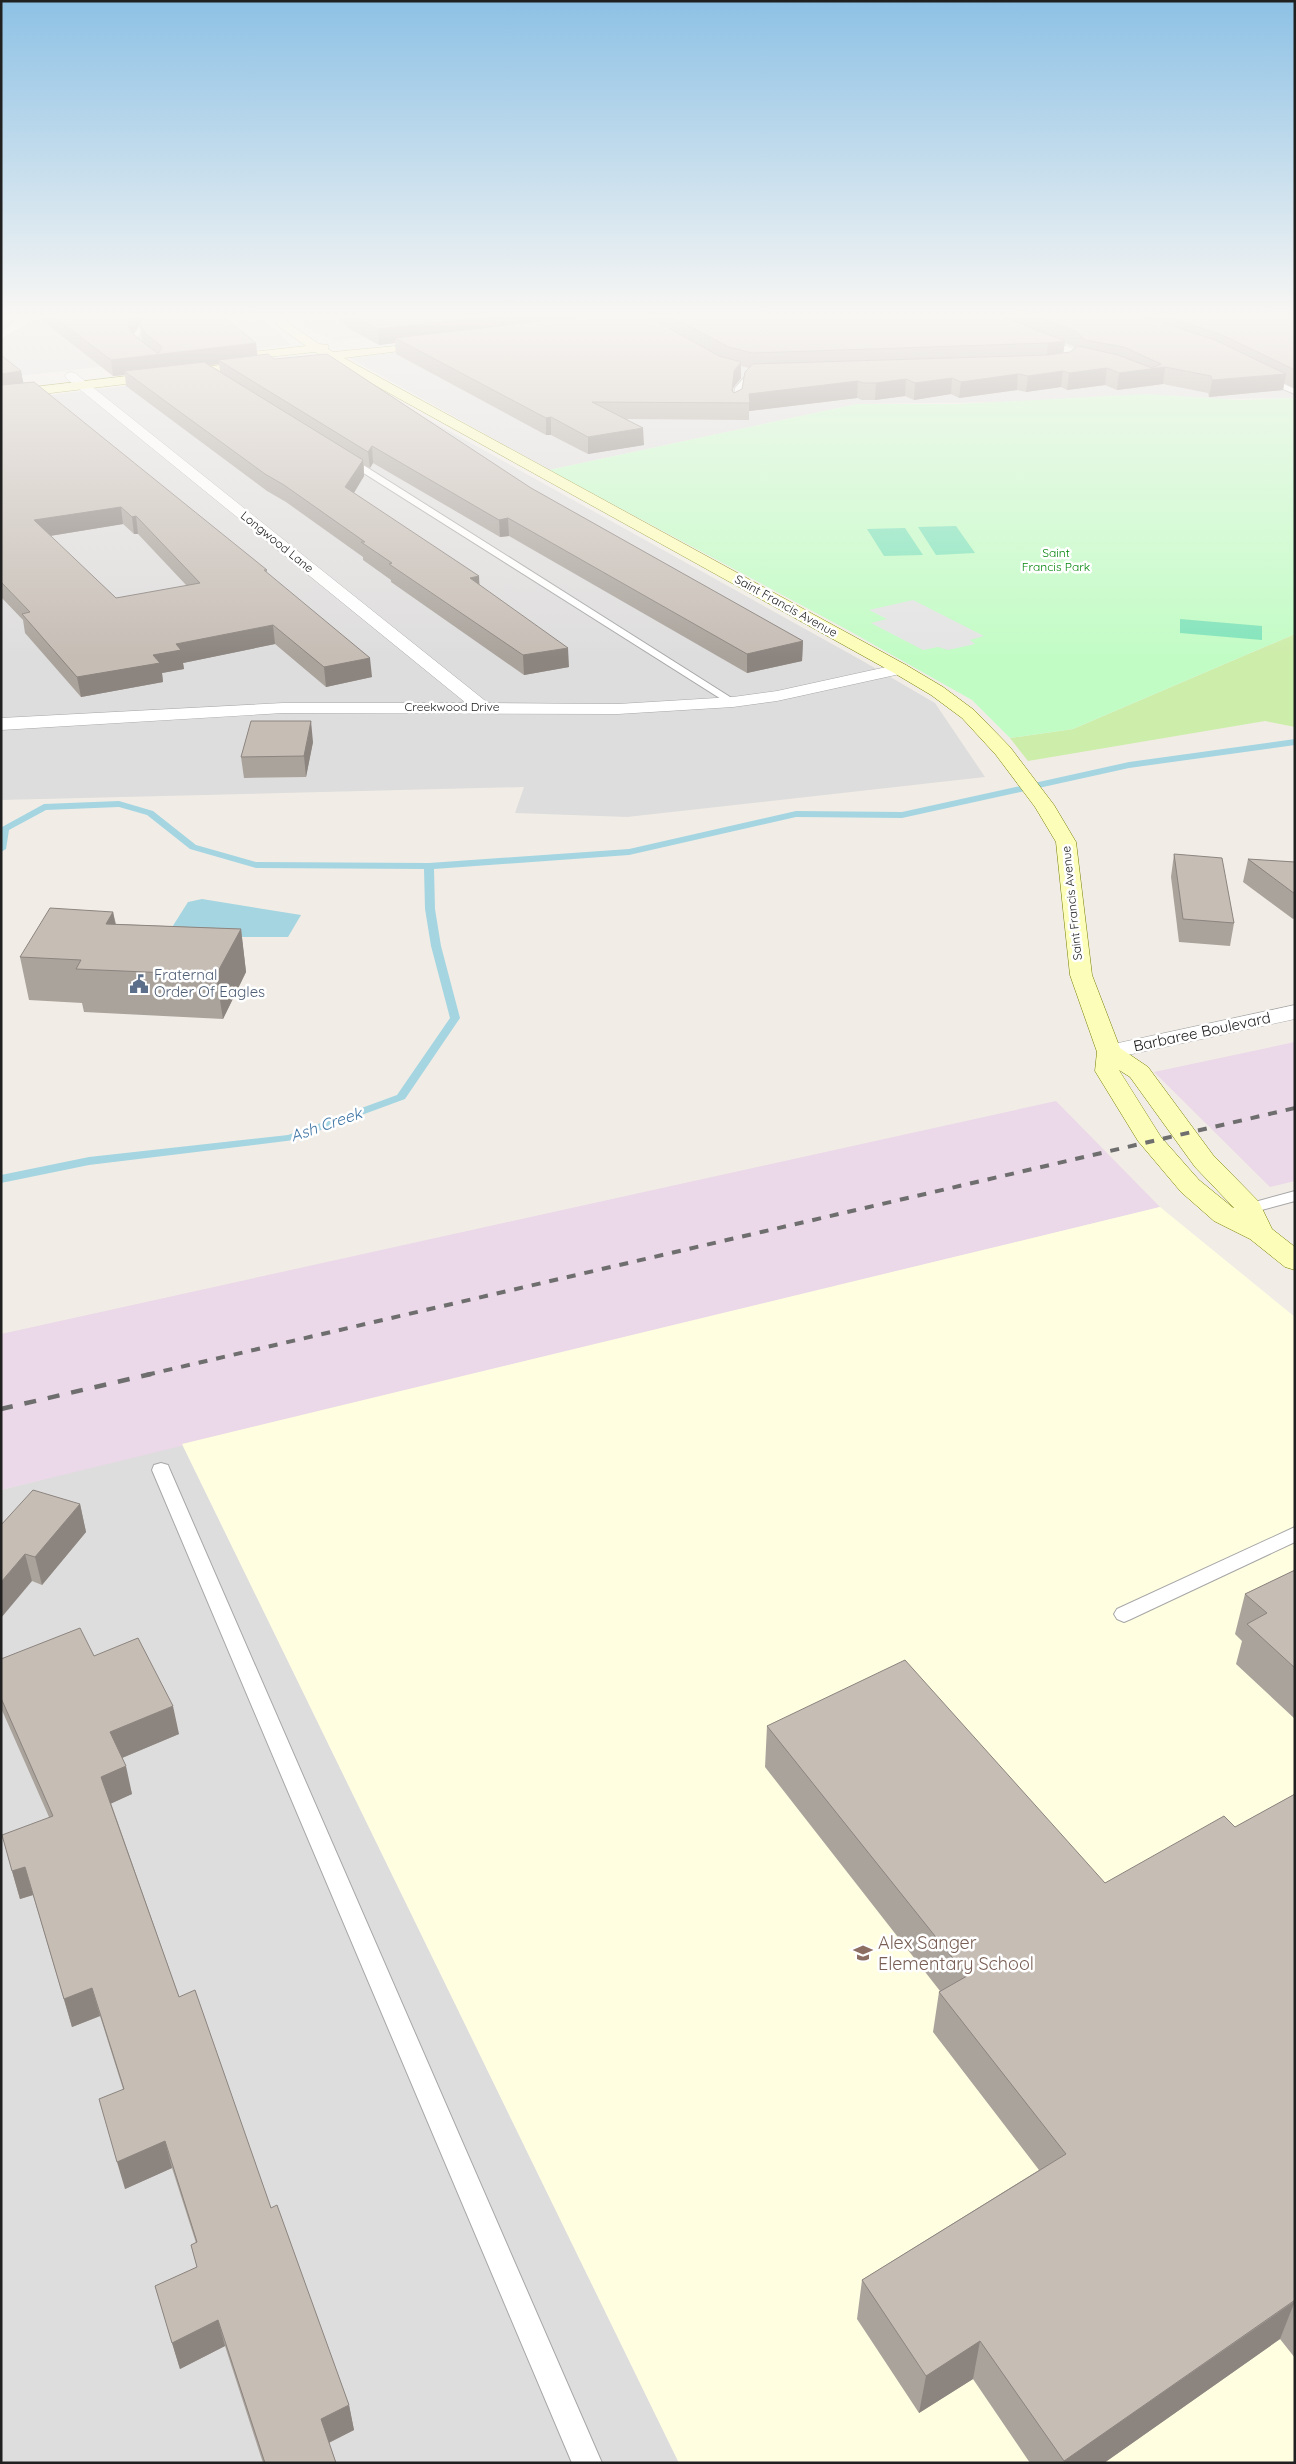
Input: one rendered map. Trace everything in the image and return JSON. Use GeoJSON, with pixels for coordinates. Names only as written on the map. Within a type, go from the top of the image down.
{"type":"FeatureCollection","features":[{"type":"Feature","properties":{"kind":"street","name":"Longwood Lane"},"geometry":{"type":"LineString","coordinates":[[135,428],[482,707]]}},
{"type":"Feature","properties":{"kind":"street","name":"Saint Francis Avenue"},"geometry":{"type":"LineString","coordinates":[[463,428],[900,669],[938,691],[968,714],[1003,751],[1044,805],[1066,842],[1081,975],[1110,1052],[1107,1070],[1151,1141],[1190,1186],[1224,1215],[1260,1233],[1295,1261]]}},
{"type":"Feature","properties":{"kind":"street","name":"Creekwood Drive"},"geometry":{"type":"LineString","coordinates":[[7,723],[282,708],[482,707],[618,709],[732,702],[777,696],[900,669]]}},
{"type":"Feature","properties":{"kind":"street"},"geometry":{"type":"LineString","coordinates":[[1,707],[7,723]]}},
{"type":"Feature","properties":{"kind":"street","name":"Barbaree Boulevard"},"geometry":{"type":"LineString","coordinates":[[1110,1052],[1295,1012]]}},
{"type":"Feature","properties":{"kind":"street","name":"Saint Francis Avenue"},"geometry":{"type":"LineString","coordinates":[[1110,1052],[1139,1072],[1204,1161],[1249,1208],[1260,1233]]}},
{"type":"Feature","properties":{"kind":"lane"},"geometry":{"type":"LineString","coordinates":[[340,455],[732,702]]}},
{"type":"Feature","properties":{"kind":"lane"},"geometry":{"type":"LineString","coordinates":[[1224,1215],[1295,1196]]}},
{"type":"Feature","properties":{"kind":"lane"},"geometry":{"type":"LineString","coordinates":[[161,1470],[587,2463]]}},
{"type":"Feature","properties":{"kind":"lane"},"geometry":{"type":"LineString","coordinates":[[1124,1614],[1295,1534]]}},
{"type":"Feature","properties":{"kind":"shaded area"},"geometry":{"type":"Polygon","coordinates":[[[1,428],[444,428],[935,703],[985,777],[627,817],[515,813],[524,787],[1,800],[1,428]]]}},
{"type":"Feature","properties":{"kind":"shaded area"},"geometry":{"type":"Polygon","coordinates":[[[474,428],[745,428],[549,470],[474,428]]]}},
{"type":"Feature","properties":{"kind":"shaded area"},"geometry":{"type":"Polygon","coordinates":[[[913,600],[984,636],[970,640],[975,644],[948,650],[938,647],[923,650],[871,623],[887,619],[869,610],[913,600]]]}},
{"type":"Feature","properties":{"kind":"shaded area"},"geometry":{"type":"Polygon","coordinates":[[[1295,1042],[1295,1181],[1270,1187],[1154,1072],[1295,1042]]]}},
{"type":"Feature","properties":{"kind":"shaded area"},"geometry":{"type":"Polygon","coordinates":[[[1056,1101],[1160,1207],[1,1490],[1,1334],[1056,1101]]]}},
{"type":"Feature","properties":{"kind":"shaded area","name":"Alex Sanger Elementary School"},"geometry":{"type":"Polygon","coordinates":[[[1160,1207],[1295,1317],[1295,2463],[679,2463],[182,1444],[1160,1207]]]}},
{"type":"Feature","properties":{"kind":"shaded area"},"geometry":{"type":"Polygon","coordinates":[[[182,1444],[679,2463],[1,2463],[1,1490],[182,1444]]]}},
{"type":"Feature","properties":{"kind":"green space","name":"Saint Francis Park"},"geometry":{"type":"Polygon","coordinates":[[[745,428],[1295,428],[1295,634],[1073,729],[1010,738],[972,700],[846,629],[549,470],[745,428]]]}},
{"type":"Feature","properties":{"kind":"green space"},"geometry":{"type":"Polygon","coordinates":[[[956,526],[975,553],[936,555],[918,527],[956,526]]]}},
{"type":"Feature","properties":{"kind":"green space"},"geometry":{"type":"Polygon","coordinates":[[[905,528],[923,555],[884,556],[867,529],[905,528]]]}},
{"type":"Feature","properties":{"kind":"green space"},"geometry":{"type":"Polygon","coordinates":[[[1180,619],[1262,626],[1262,640],[1180,633],[1180,619]]]}},
{"type":"Feature","properties":{"kind":"green space"},"geometry":{"type":"Polygon","coordinates":[[[1295,634],[1295,727],[1265,721],[1028,761],[1010,738],[1073,729],[1295,634]]]}},
{"type":"Feature","properties":{"kind":"water"},"geometry":{"type":"Polygon","coordinates":[[[202,899],[301,915],[288,937],[175,937],[169,932],[188,902],[202,899]]]}},
{"type":"Feature","properties":{"kind":"building"},"geometry":{"type":"Polygon","coordinates":[[[1,428],[91,428],[267,570],[264,570],[370,658],[324,667],[273,625],[176,644],[181,650],[153,655],[160,663],[77,677],[22,614],[30,612],[1,582],[1,428]],[[121,507],[34,520],[116,598],[200,583],[136,516],[132,517],[121,507]]]}},
{"type":"Feature","properties":{"kind":"building"},"geometry":{"type":"Polygon","coordinates":[[[202,428],[311,428],[363,460],[345,487],[479,576],[470,578],[568,648],[523,655],[389,564],[392,563],[361,542],[365,542],[284,485],[265,474],[202,428]]]}},
{"type":"Feature","properties":{"kind":"building"},"geometry":{"type":"Polygon","coordinates":[[[329,428],[440,428],[531,488],[803,641],[747,654],[508,518],[499,520],[372,446],[368,452],[329,428]]]}},
{"type":"Feature","properties":{"kind":"building"},"geometry":{"type":"Polygon","coordinates":[[[571,428],[643,428],[588,437],[571,428]]]}},
{"type":"Feature","properties":{"kind":"building"},"geometry":{"type":"Polygon","coordinates":[[[251,721],[311,721],[304,756],[241,757],[251,721]]]}},
{"type":"Feature","properties":{"kind":"building"},"geometry":{"type":"Polygon","coordinates":[[[1174,854],[1222,858],[1234,923],[1183,919],[1174,854]]]}},
{"type":"Feature","properties":{"kind":"building"},"geometry":{"type":"Polygon","coordinates":[[[1248,859],[1295,862],[1295,894],[1248,859]]]}},
{"type":"Feature","properties":{"kind":"building"},"geometry":{"type":"Polygon","coordinates":[[[50,908],[113,912],[106,924],[241,929],[216,975],[76,969],[81,960],[20,957],[50,908]]]}},
{"type":"Feature","properties":{"kind":"building"},"geometry":{"type":"Polygon","coordinates":[[[33,1490],[80,1504],[35,1557],[25,1554],[1,1582],[1,1525],[33,1490]]]}},
{"type":"Feature","properties":{"kind":"building"},"geometry":{"type":"Polygon","coordinates":[[[1295,1570],[1295,1668],[1247,1624],[1267,1613],[1245,1594],[1295,1570]]]}},
{"type":"Feature","properties":{"kind":"building"},"geometry":{"type":"Polygon","coordinates":[[[80,1628],[94,1656],[138,1638],[173,1706],[110,1732],[126,1766],[101,1777],[179,1997],[195,1990],[271,2208],[277,2205],[349,2405],[321,2419],[336,2463],[265,2463],[218,2320],[172,2343],[155,2286],[197,2267],[191,2245],[197,2242],[165,2141],[117,2162],[99,2099],[124,2089],[92,1988],[64,1999],[25,1867],[12,1871],[2,1835],[53,1816],[1,1698],[1,1659],[80,1628]]]}},
{"type":"Feature","properties":{"kind":"building"},"geometry":{"type":"Polygon","coordinates":[[[905,1660],[1105,1883],[1224,1816],[1235,1827],[1295,1794],[1295,2300],[1064,2461],[980,2341],[926,2376],[862,2280],[1066,2154],[939,1992],[967,1976],[767,1726],[905,1660]]]}},
{"type":"Feature","properties":{"kind":"waterway"},"geometry":{"type":"LineString","coordinates":[[429,866],[629,852],[796,814],[902,815],[1129,765],[1295,742]]}},
{"type":"Feature","properties":{"kind":"waterway"},"geometry":{"type":"LineString","coordinates":[[1,849],[5,829],[44,807],[119,804],[150,813],[193,847],[256,865],[429,866]]}},
{"type":"Feature","properties":{"kind":"waterway","name":"Ash Creek"},"geometry":{"type":"LineString","coordinates":[[1,1179],[89,1161],[290,1138],[401,1097],[455,1018],[436,946],[430,909],[429,866]]}},
{"type":"Feature","properties":{"kind":"railway"},"geometry":{"type":"LineString","coordinates":[[146,1375],[1295,1108]]}},
{"type":"Feature","properties":{"kind":"railway"},"geometry":{"type":"LineString","coordinates":[[1,1409],[151,1374]]}},
{"type":"Feature","properties":{"kind":"place","name":"Fraternal Order Of Eagles"},"geometry":{"type":"Point","coordinates":[139,984]}},
{"type":"Feature","properties":{"kind":"place","name":"Alex Sanger Elementary School"},"geometry":{"type":"Point","coordinates":[863,1953]}}]}
